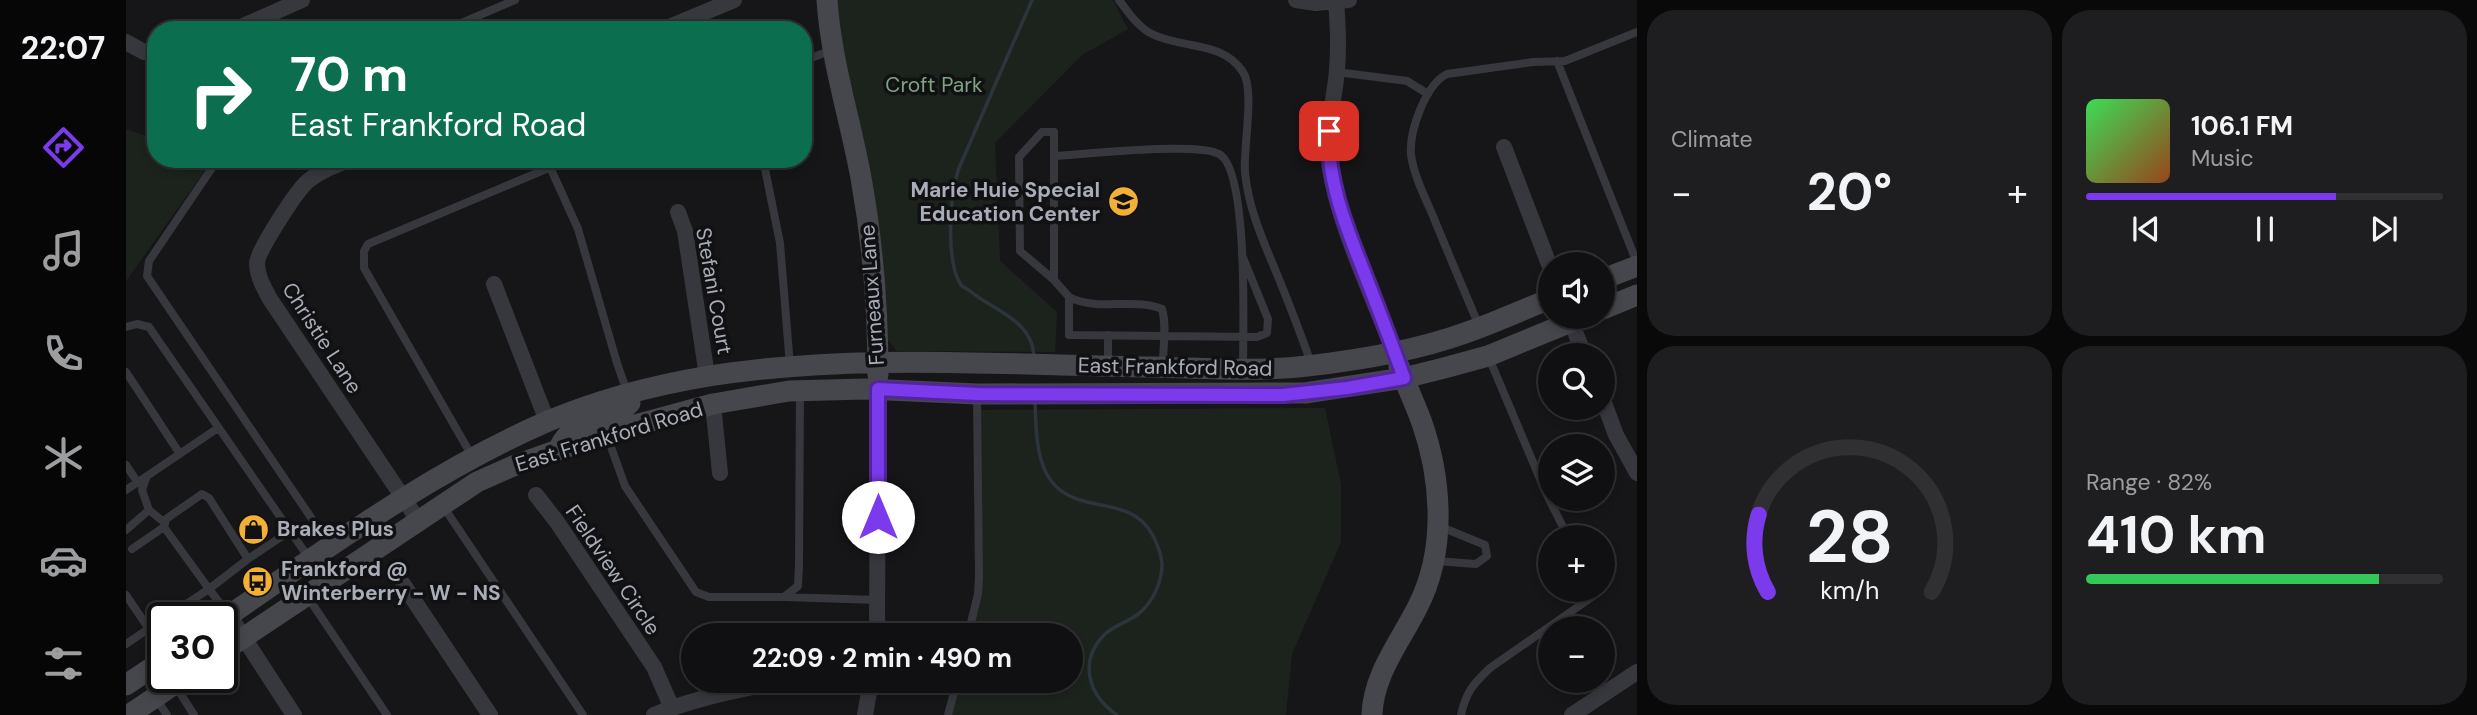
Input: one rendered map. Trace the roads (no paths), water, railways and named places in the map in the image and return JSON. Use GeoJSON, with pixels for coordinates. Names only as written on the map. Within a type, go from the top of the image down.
{"type":"FeatureCollection","features":[{"type":"Feature","properties":{"kind":"main road","name":"Furneaux Lane"},"geometry":{"type":"LineString","coordinates":[[827,0],[832,50],[861,176],[874,259],[878,389]]}},
{"type":"Feature","properties":{"kind":"main road"},"geometry":{"type":"LineString","coordinates":[[1615,274],[1637,265]]}},
{"type":"Feature","properties":{"kind":"main road"},"geometry":{"type":"LineString","coordinates":[[1615,304],[1637,295]]}},
{"type":"Feature","properties":{"kind":"main road","name":"East Frankford Road"},"geometry":{"type":"LineString","coordinates":[[238,608],[404,499],[473,459],[547,421],[633,393],[707,376],[790,366],[878,363],[1242,369],[1312,366],[1394,352],[1479,328],[1538,304]]}},
{"type":"Feature","properties":{"kind":"main road","name":"East Frankford Road"},"geometry":{"type":"LineString","coordinates":[[238,641],[441,503],[477,482],[606,433],[712,404],[800,391],[878,389],[984,394],[1305,393],[1404,378],[1488,356],[1553,329]]}},
{"type":"Feature","properties":{"kind":"main road"},"geometry":{"type":"LineString","coordinates":[[1372,715],[1384,668],[1418,607],[1433,561],[1438,526],[1438,502],[1430,454],[1422,423],[1394,352]]}},
{"type":"Feature","properties":{"kind":"main road"},"geometry":{"type":"LineString","coordinates":[[1181,394],[1230,381],[1240,376],[1242,369]]}},
{"type":"Feature","properties":{"kind":"main road"},"geometry":{"type":"LineString","coordinates":[[559,450],[564,439],[573,430],[624,409],[633,393]]}},
{"type":"Feature","properties":{"kind":"main road"},"geometry":{"type":"LineString","coordinates":[[126,685],[147,671]]}},
{"type":"Feature","properties":{"kind":"main road"},"geometry":{"type":"LineString","coordinates":[[129,715],[161,706]]}},
{"type":"Feature","properties":{"kind":"street"},"geometry":{"type":"LineString","coordinates":[[254,21],[302,0]]}},
{"type":"Feature","properties":{"kind":"street"},"geometry":{"type":"LineString","coordinates":[[684,21],[734,0]]}},
{"type":"Feature","properties":{"kind":"street"},"geometry":{"type":"LineString","coordinates":[[1296,0],[1316,3],[1343,1],[1337,72],[1330,114],[1328,149],[1332,181],[1342,217],[1394,352]]}},
{"type":"Feature","properties":{"kind":"street"},"geometry":{"type":"LineString","coordinates":[[126,42],[147,52]]}},
{"type":"Feature","properties":{"kind":"street"},"geometry":{"type":"LineString","coordinates":[[1504,147],[1544,252]]}},
{"type":"Feature","properties":{"kind":"street","name":"Christie Lane"},"geometry":{"type":"LineString","coordinates":[[331,168],[319,173],[300,189],[264,245],[257,261],[259,276],[270,299],[418,520]]}},
{"type":"Feature","properties":{"kind":"street","name":"Stefani Court"},"geometry":{"type":"LineString","coordinates":[[678,212],[685,231],[707,376]]}},
{"type":"Feature","properties":{"kind":"street"},"geometry":{"type":"LineString","coordinates":[[494,284],[547,421]]}},
{"type":"Feature","properties":{"kind":"street","name":"Furneaux Lane"},"geometry":{"type":"LineString","coordinates":[[877,623],[878,389]]}},
{"type":"Feature","properties":{"kind":"street"},"geometry":{"type":"LineString","coordinates":[[712,404],[720,473]]}},
{"type":"Feature","properties":{"kind":"street"},"geometry":{"type":"LineString","coordinates":[[1610,420],[1637,473]]}},
{"type":"Feature","properties":{"kind":"street","name":"Fieldview Circle"},"geometry":{"type":"LineString","coordinates":[[536,495],[654,667],[672,708]]}},
{"type":"Feature","properties":{"kind":"street"},"geometry":{"type":"LineString","coordinates":[[403,584],[491,715]]}},
{"type":"Feature","properties":{"kind":"street"},"geometry":{"type":"LineString","coordinates":[[238,633],[294,715]]}},
{"type":"Feature","properties":{"kind":"street"},"geometry":{"type":"LineString","coordinates":[[1572,715],[1637,672]]}},
{"type":"Feature","properties":{"kind":"street"},"geometry":{"type":"LineString","coordinates":[[654,715],[726,693]]}},
{"type":"Feature","properties":{"kind":"street"},"geometry":{"type":"LineString","coordinates":[[865,715],[869,693]]}},
{"type":"Feature","properties":{"kind":"lane"},"geometry":{"type":"LineString","coordinates":[[465,21],[515,0]]}},
{"type":"Feature","properties":{"kind":"lane"},"geometry":{"type":"LineString","coordinates":[[1119,0],[1132,18],[1152,34],[1212,50],[1243,72],[1247,82],[1248,99],[1245,173],[1251,205],[1312,366]]}},
{"type":"Feature","properties":{"kind":"lane"},"geometry":{"type":"LineString","coordinates":[[1479,328],[1415,170],[1411,141],[1414,126],[1428,94],[1435,83],[1447,74],[1533,62],[1565,61],[1637,32]]}},
{"type":"Feature","properties":{"kind":"lane"},"geometry":{"type":"LineString","coordinates":[[812,58],[832,50]]}},
{"type":"Feature","properties":{"kind":"lane"},"geometry":{"type":"LineString","coordinates":[[1558,61],[1637,265]]}},
{"type":"Feature","properties":{"kind":"lane"},"geometry":{"type":"LineString","coordinates":[[1337,72],[1407,80],[1428,94]]}},
{"type":"Feature","properties":{"kind":"lane"},"geometry":{"type":"LineString","coordinates":[[1054,280],[1054,132],[1042,132],[1019,157],[1020,251],[1054,280],[1069,297],[1082,304],[1150,304],[1162,309],[1166,323],[1163,336],[1163,368]]}},
{"type":"Feature","properties":{"kind":"lane"},"geometry":{"type":"LineString","coordinates":[[1054,156],[1168,149],[1206,149],[1222,155],[1229,165],[1241,220],[1242,369]]}},
{"type":"Feature","properties":{"kind":"lane"},"geometry":{"type":"LineString","coordinates":[[212,168],[149,261],[147,275],[331,547]]}},
{"type":"Feature","properties":{"kind":"lane"},"geometry":{"type":"LineString","coordinates":[[473,459],[364,268],[364,251],[368,244],[548,168]]}},
{"type":"Feature","properties":{"kind":"lane"},"geometry":{"type":"LineString","coordinates":[[550,168],[578,229],[617,363],[633,393]]}},
{"type":"Feature","properties":{"kind":"lane"},"geometry":{"type":"LineString","coordinates":[[765,168],[780,243],[790,366]]}},
{"type":"Feature","properties":{"kind":"lane"},"geometry":{"type":"LineString","coordinates":[[1069,297],[1069,335],[1257,337],[1267,333],[1268,319],[1242,254]]}},
{"type":"Feature","properties":{"kind":"lane"},"geometry":{"type":"LineString","coordinates":[[126,327],[137,324],[149,327],[311,560]]}},
{"type":"Feature","properties":{"kind":"lane"},"geometry":{"type":"LineString","coordinates":[[1108,335],[1108,366]]}},
{"type":"Feature","properties":{"kind":"lane"},"geometry":{"type":"LineString","coordinates":[[1488,356],[1562,525]]}},
{"type":"Feature","properties":{"kind":"lane"},"geometry":{"type":"LineString","coordinates":[[126,372],[180,454]]}},
{"type":"Feature","properties":{"kind":"lane"},"geometry":{"type":"LineString","coordinates":[[784,597],[797,586],[799,565],[800,391]]}},
{"type":"Feature","properties":{"kind":"lane"},"geometry":{"type":"LineString","coordinates":[[971,623],[979,577],[984,394]]}},
{"type":"Feature","properties":{"kind":"lane"},"geometry":{"type":"LineString","coordinates":[[126,490],[218,428]]}},
{"type":"Feature","properties":{"kind":"lane"},"geometry":{"type":"LineString","coordinates":[[606,433],[625,486],[696,592],[709,597],[878,600]]}},
{"type":"Feature","properties":{"kind":"lane"},"geometry":{"type":"LineString","coordinates":[[126,465],[138,482]]}},
{"type":"Feature","properties":{"kind":"lane"},"geometry":{"type":"LineString","coordinates":[[147,476],[142,490],[149,510],[165,525],[216,602]]}},
{"type":"Feature","properties":{"kind":"lane"},"geometry":{"type":"LineString","coordinates":[[132,549],[165,525],[166,519],[202,494],[209,498],[248,559]]}},
{"type":"Feature","properties":{"kind":"lane"},"geometry":{"type":"LineString","coordinates":[[441,503],[583,715]]}},
{"type":"Feature","properties":{"kind":"lane"},"geometry":{"type":"LineString","coordinates":[[126,530],[149,510]]}},
{"type":"Feature","properties":{"kind":"lane"},"geometry":{"type":"LineString","coordinates":[[1433,561],[1476,564],[1487,556],[1485,545],[1438,526]]}},
{"type":"Feature","properties":{"kind":"lane"},"geometry":{"type":"LineString","coordinates":[[190,602],[290,530]]}},
{"type":"Feature","properties":{"kind":"lane"},"geometry":{"type":"LineString","coordinates":[[126,595],[147,626]]}},
{"type":"Feature","properties":{"kind":"lane"},"geometry":{"type":"LineString","coordinates":[[306,595],[387,715]]}},
{"type":"Feature","properties":{"kind":"lane"},"geometry":{"type":"LineString","coordinates":[[1461,715],[1465,696],[1490,668],[1585,602]]}},
{"type":"Feature","properties":{"kind":"lane"},"geometry":{"type":"LineString","coordinates":[[126,644],[147,630]]}},
{"type":"Feature","properties":{"kind":"lane"},"geometry":{"type":"LineString","coordinates":[[184,693],[194,715]]}},
{"type":"Feature","properties":{"kind":"lane"},"geometry":{"type":"LineString","coordinates":[[948,715],[954,693]]}},
{"type":"Feature","properties":{"kind":"waterway"},"geometry":{"type":"LineString","coordinates":[[1032,0],[959,168],[953,194],[951,244],[956,274],[961,285],[1020,325],[1032,344],[1034,357]]}},
{"type":"Feature","properties":{"kind":"waterway"},"geometry":{"type":"LineString","coordinates":[[1035,400],[1039,453],[1052,482],[1063,492],[1076,498],[1131,514],[1152,534],[1160,552],[1162,571],[1152,599],[1137,615],[1105,634],[1091,655],[1089,666],[1093,688],[1099,698],[1117,715]]}},
{"type":"Feature","properties":{"kind":"place","name":"Marie Huie Special Education Center"},"geometry":{"type":"Point","coordinates":[1123,202]}},
{"type":"Feature","properties":{"kind":"place","name":"Brakes Plus"},"geometry":{"type":"Point","coordinates":[254,529]}},
{"type":"Feature","properties":{"kind":"place","name":"Frankford @ Winterberry - W - NS"},"geometry":{"type":"Point","coordinates":[258,581]}},
{"type":"Feature","properties":{"kind":"park label","name":"Croft Park"},"geometry":{"type":"Point","coordinates":[934,85]}}]}
